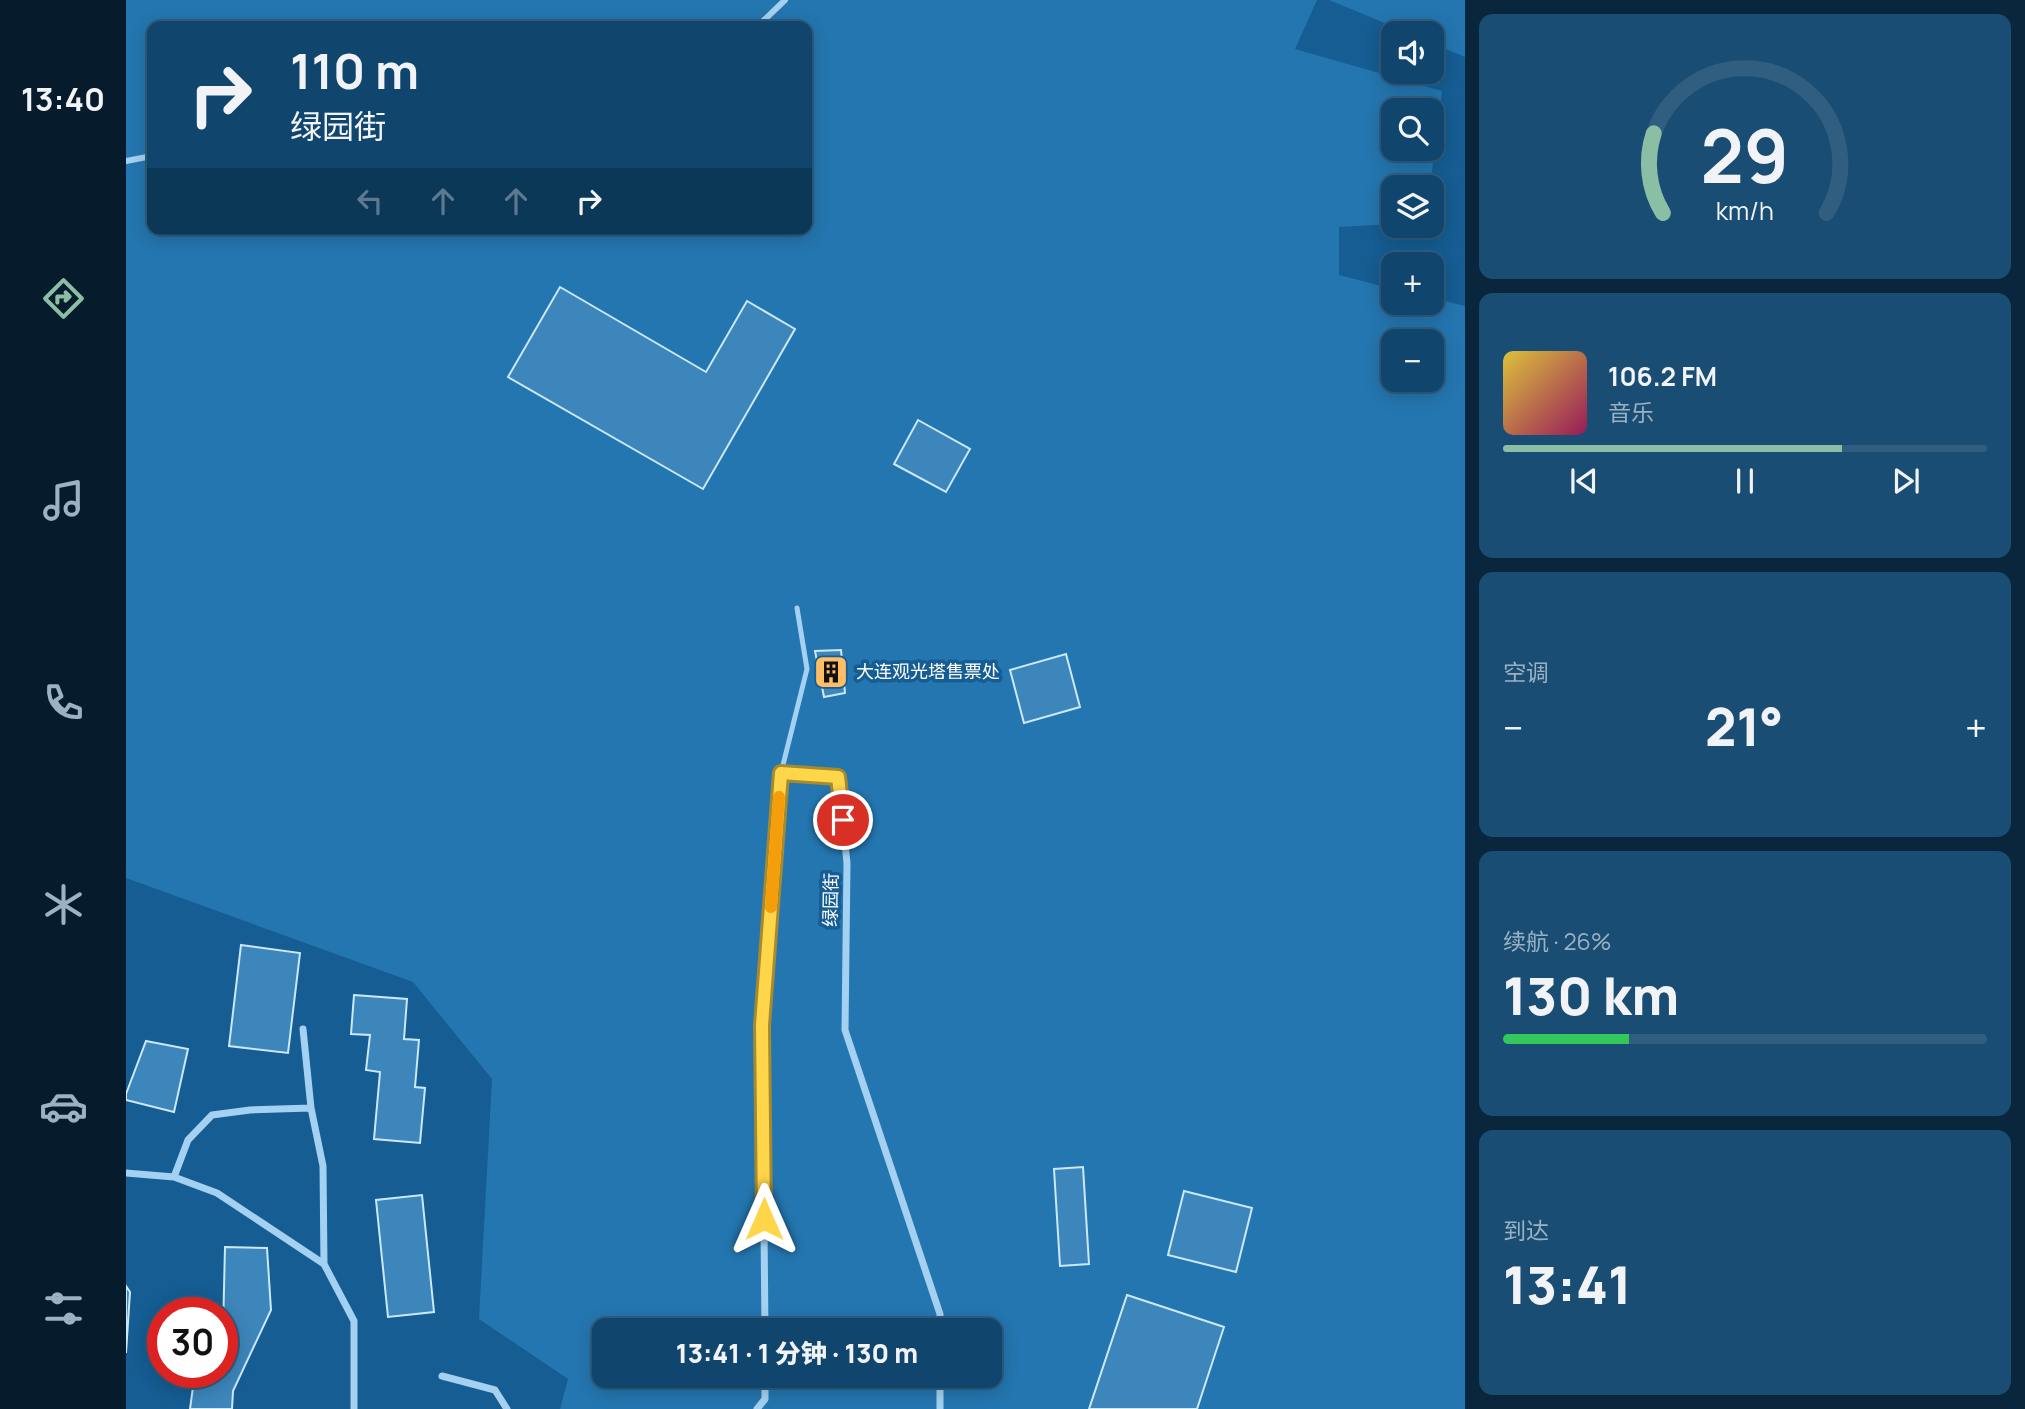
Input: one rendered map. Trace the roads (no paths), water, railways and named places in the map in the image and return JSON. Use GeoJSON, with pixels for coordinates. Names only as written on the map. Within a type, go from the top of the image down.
{"type":"FeatureCollection","features":[{"type":"Feature","properties":{"kind":"street"},"geometry":{"type":"LineString","coordinates":[[763,21],[785,0]]}},
{"type":"Feature","properties":{"kind":"street"},"geometry":{"type":"LineString","coordinates":[[126,161],[147,157]]}},
{"type":"Feature","properties":{"kind":"street"},"geometry":{"type":"LineString","coordinates":[[765,1318],[762,1025],[781,773]]}},
{"type":"Feature","properties":{"kind":"street","name":"绿园街"},"geometry":{"type":"LineString","coordinates":[[781,773],[838,777],[847,863],[845,1030],[940,1318]]}},
{"type":"Feature","properties":{"kind":"street"},"geometry":{"type":"LineString","coordinates":[[303,1029],[311,1108],[323,1166],[324,1264],[354,1321],[354,1409]]}},
{"type":"Feature","properties":{"kind":"street"},"geometry":{"type":"LineString","coordinates":[[174,1177],[188,1140],[212,1115],[250,1110],[311,1108]]}},
{"type":"Feature","properties":{"kind":"street"},"geometry":{"type":"LineString","coordinates":[[126,1173],[174,1177],[217,1193],[324,1264]]}},
{"type":"Feature","properties":{"kind":"street"},"geometry":{"type":"LineString","coordinates":[[442,1376],[495,1390],[507,1409]]}},
{"type":"Feature","properties":{"kind":"street"},"geometry":{"type":"LineString","coordinates":[[757,1409],[765,1399],[765,1388]]}},
{"type":"Feature","properties":{"kind":"street"},"geometry":{"type":"LineString","coordinates":[[940,1388],[940,1409]]}},
{"type":"Feature","properties":{"kind":"lane"},"geometry":{"type":"LineString","coordinates":[[781,773],[807,669],[797,608]]}},
{"type":"Feature","properties":{"kind":"place","name":"大连观光塔售票处"},"geometry":{"type":"Point","coordinates":[831,672]}}]}
